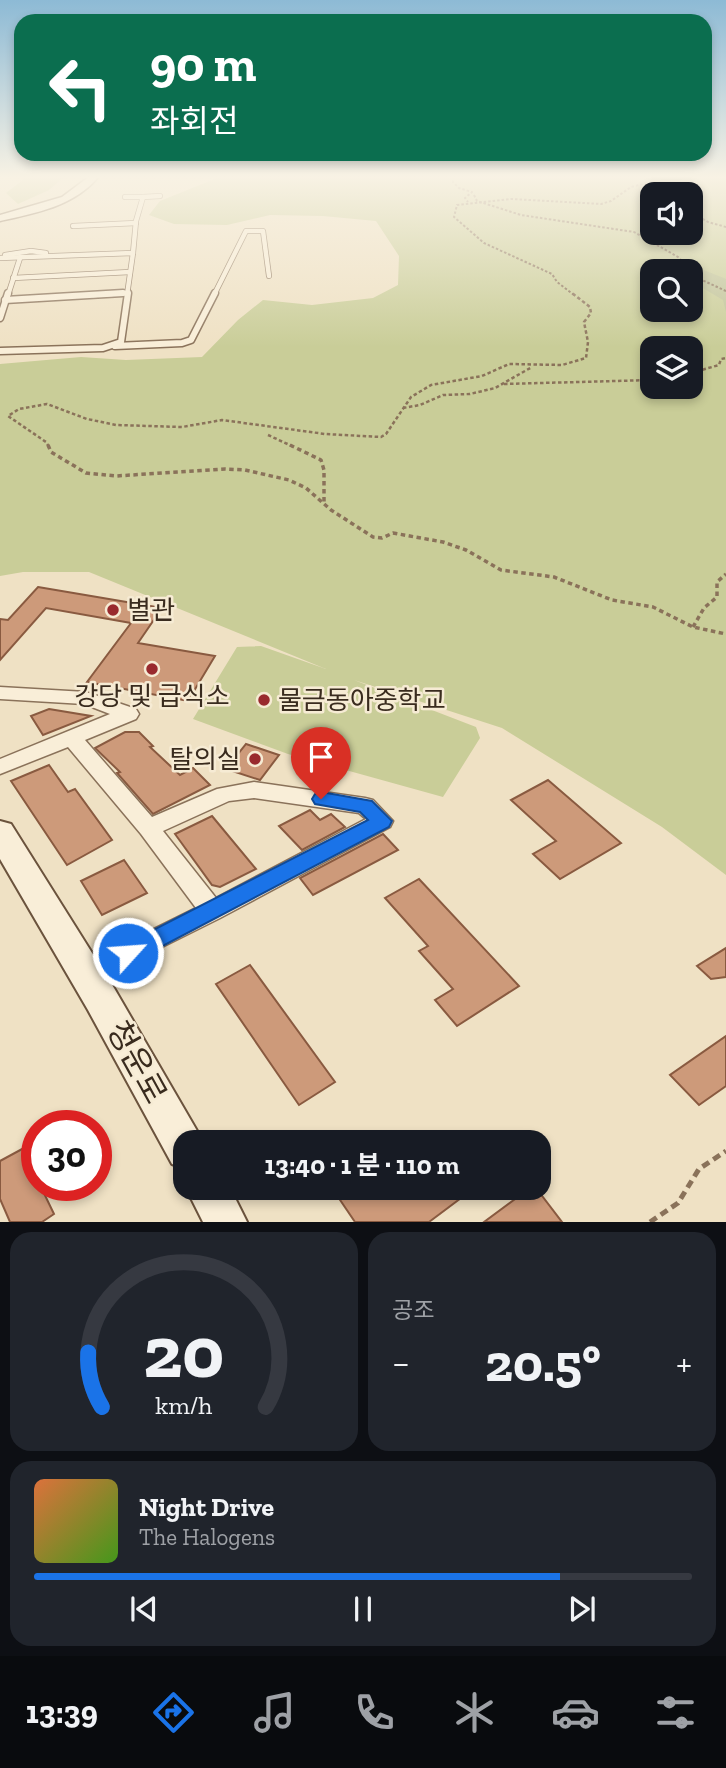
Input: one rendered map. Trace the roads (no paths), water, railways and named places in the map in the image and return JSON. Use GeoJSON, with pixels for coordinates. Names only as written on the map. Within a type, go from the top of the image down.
{"type":"FeatureCollection","features":[{"type":"Feature","properties":{"kind":"street"},"geometry":{"type":"LineString","coordinates":[[0,693],[86,698],[129,714],[0,767]]}},
{"type":"Feature","properties":{"kind":"street"},"geometry":{"type":"LineString","coordinates":[[72,738],[149,828],[212,911]]}},
{"type":"Feature","properties":{"kind":"street"},"geometry":{"type":"LineString","coordinates":[[86,974],[382,821],[365,806],[254,790],[225,794],[149,828]]}},
{"type":"Feature","properties":{"kind":"street","name":"청운로"},"geometry":{"type":"LineString","coordinates":[[0,832],[86,974],[175,1130]]}},
{"type":"Feature","properties":{"kind":"street"},"geometry":{"type":"LineString","coordinates":[[214,1200],[226,1222]]}},
{"type":"Feature","properties":{"kind":"lane"},"geometry":{"type":"LineString","coordinates":[[113,346],[121,342],[135,233]]}},
{"type":"Feature","properties":{"kind":"lane"},"geometry":{"type":"LineString","coordinates":[[0,351],[183,343],[191,340],[245,233]]}},
{"type":"Feature","properties":{"kind":"lane"},"geometry":{"type":"LineString","coordinates":[[263,233],[269,276]]}},
{"type":"Feature","properties":{"kind":"lane"},"geometry":{"type":"LineString","coordinates":[[0,257],[31,251],[59,257]]}},
{"type":"Feature","properties":{"kind":"lane"},"geometry":{"type":"LineString","coordinates":[[0,257],[133,253]]}},
{"type":"Feature","properties":{"kind":"lane"},"geometry":{"type":"LineString","coordinates":[[0,318],[20,258]]}},
{"type":"Feature","properties":{"kind":"lane"},"geometry":{"type":"LineString","coordinates":[[13,278],[130,272]]}},
{"type":"Feature","properties":{"kind":"lane"},"geometry":{"type":"LineString","coordinates":[[5,300],[126,293]]}},
{"type":"Feature","properties":{"kind":"place","name":"별관"},"geometry":{"type":"Point","coordinates":[113,610]}},
{"type":"Feature","properties":{"kind":"place","name":"강당 및 급식소"},"geometry":{"type":"Point","coordinates":[152,669]}},
{"type":"Feature","properties":{"kind":"place","name":"물금동아중학교"},"geometry":{"type":"Point","coordinates":[264,700]}},
{"type":"Feature","properties":{"kind":"place","name":"탈의실"},"geometry":{"type":"Point","coordinates":[255,759]}}]}
